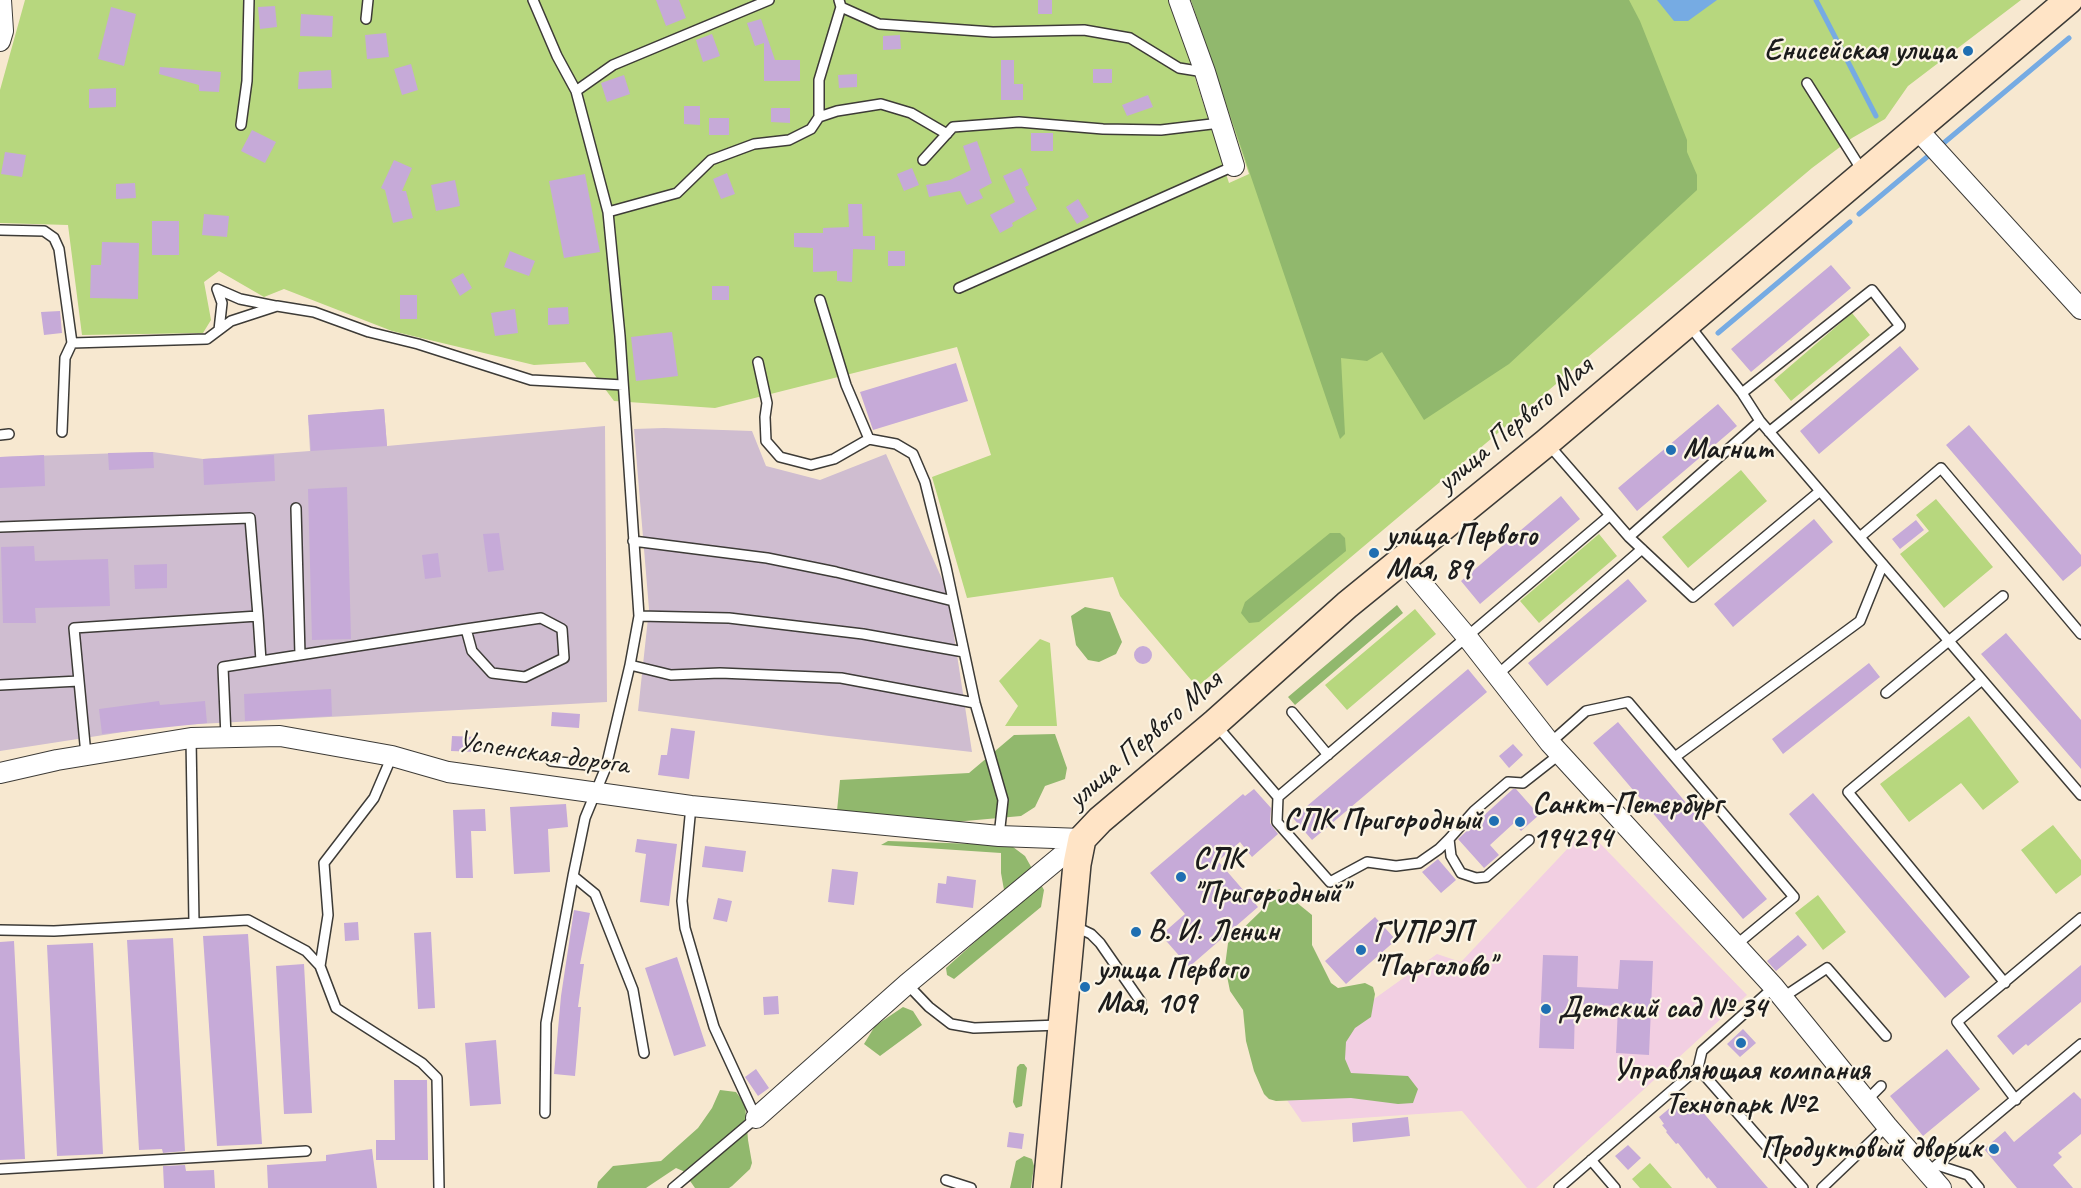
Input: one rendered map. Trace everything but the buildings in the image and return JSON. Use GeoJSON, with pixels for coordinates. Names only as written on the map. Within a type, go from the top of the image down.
{"type":"FeatureCollection","features":[{"type":"Feature","properties":{"kind":"street"},"geometry":{"type":"LineString","coordinates":[[0,41],[3,31],[1,0]]}},
{"type":"Feature","properties":{"kind":"street"},"geometry":{"type":"LineString","coordinates":[[1179,0],[1205,72],[1233,166]]}},
{"type":"Feature","properties":{"kind":"street","name":"улица Первого Мая"},"geometry":{"type":"LineString","coordinates":[[1047,1188],[1082,839],[1100,820],[1215,723],[1347,605],[1546,442],[2069,0]]}},
{"type":"Feature","properties":{"kind":"street"},"geometry":{"type":"LineString","coordinates":[[2078,0],[2081,4]]}},
{"type":"Feature","properties":{"kind":"street"},"geometry":{"type":"LineString","coordinates":[[1917,129],[2081,309]]}},
{"type":"Feature","properties":{"kind":"street"},"geometry":{"type":"LineString","coordinates":[[1402,560],[1467,637],[1555,748],[1778,992],[1887,1126],[1932,1169],[1941,1188]]}},
{"type":"Feature","properties":{"kind":"street","name":"Успенская дорога"},"geometry":{"type":"LineString","coordinates":[[0,773],[86,755],[191,738],[280,736],[392,756],[448,772],[692,806],[999,836],[1082,839]]}},
{"type":"Feature","properties":{"kind":"street"},"geometry":{"type":"LineString","coordinates":[[756,1118],[907,984],[1082,839]]}},
{"type":"Feature","properties":{"kind":"lane"},"geometry":{"type":"LineString","coordinates":[[241,125],[247,81],[249,0]]}},
{"type":"Feature","properties":{"kind":"lane"},"geometry":{"type":"LineString","coordinates":[[366,19],[368,0]]}},
{"type":"Feature","properties":{"kind":"lane"},"geometry":{"type":"LineString","coordinates":[[533,0],[557,56],[576,91],[608,212],[621,336],[639,616],[606,767],[585,818],[573,876],[546,1023],[545,1113]]}},
{"type":"Feature","properties":{"kind":"lane"},"geometry":{"type":"LineString","coordinates":[[576,91],[613,65],[769,0]]}},
{"type":"Feature","properties":{"kind":"lane"},"geometry":{"type":"LineString","coordinates":[[608,212],[676,193],[711,160],[754,144],[789,140],[811,129],[819,117],[819,80],[840,4],[879,24],[993,32],[1084,30],[1130,38],[1179,68],[1205,72]]}},
{"type":"Feature","properties":{"kind":"lane"},"geometry":{"type":"LineString","coordinates":[[1807,83],[1864,173]]}},
{"type":"Feature","properties":{"kind":"lane"},"geometry":{"type":"LineString","coordinates":[[819,117],[837,111],[881,104],[910,113],[947,134]]}},
{"type":"Feature","properties":{"kind":"lane"},"geometry":{"type":"LineString","coordinates":[[923,160],[953,127],[1019,122],[1103,129],[1161,130],[1220,123]]}},
{"type":"Feature","properties":{"kind":"lane"},"geometry":{"type":"LineString","coordinates":[[959,288],[1233,166]]}},
{"type":"Feature","properties":{"kind":"lane"},"geometry":{"type":"LineString","coordinates":[[0,230],[44,231],[54,238],[59,249],[72,343],[65,358],[62,432]]}},
{"type":"Feature","properties":{"kind":"lane"},"geometry":{"type":"LineString","coordinates":[[219,330],[222,303],[217,289],[240,299],[314,312],[369,332],[418,344],[531,380],[623,385]]}},
{"type":"Feature","properties":{"kind":"lane"},"geometry":{"type":"LineString","coordinates":[[1742,393],[1872,290],[1900,326],[1769,432]]}},
{"type":"Feature","properties":{"kind":"lane"},"geometry":{"type":"LineString","coordinates":[[820,300],[846,385],[869,440]]}},
{"type":"Feature","properties":{"kind":"lane"},"geometry":{"type":"LineString","coordinates":[[72,343],[207,339],[231,321],[277,306]]}},
{"type":"Feature","properties":{"kind":"lane"},"geometry":{"type":"LineString","coordinates":[[1688,323],[1769,432],[2081,795]]}},
{"type":"Feature","properties":{"kind":"lane"},"geometry":{"type":"LineString","coordinates":[[758,362],[767,403],[766,441],[780,457],[811,465],[834,459],[869,440],[896,444],[913,454],[925,482],[975,703],[1003,800],[999,836]]}},
{"type":"Feature","properties":{"kind":"lane"},"geometry":{"type":"LineString","coordinates":[[1629,537],[1760,421]]}},
{"type":"Feature","properties":{"kind":"lane"},"geometry":{"type":"LineString","coordinates":[[1546,442],[1609,516],[1693,597],[1820,491]]}},
{"type":"Feature","properties":{"kind":"lane"},"geometry":{"type":"LineString","coordinates":[[1860,537],[1941,468],[2081,634]]}},
{"type":"Feature","properties":{"kind":"lane"},"geometry":{"type":"LineString","coordinates":[[296,508],[300,656]]}},
{"type":"Feature","properties":{"kind":"lane"},"geometry":{"type":"LineString","coordinates":[[1278,797],[1609,516]]}},
{"type":"Feature","properties":{"kind":"lane"},"geometry":{"type":"LineString","coordinates":[[0,527],[250,518],[261,661]]}},
{"type":"Feature","properties":{"kind":"lane"},"geometry":{"type":"LineString","coordinates":[[633,541],[767,558],[836,572],[953,601]]}},
{"type":"Feature","properties":{"kind":"lane"},"geometry":{"type":"LineString","coordinates":[[1497,675],[1642,549]]}},
{"type":"Feature","properties":{"kind":"lane"},"geometry":{"type":"LineString","coordinates":[[1675,757],[1860,621],[1882,564]]}},
{"type":"Feature","properties":{"kind":"lane"},"geometry":{"type":"LineString","coordinates":[[1886,693],[2003,596]]}},
{"type":"Feature","properties":{"kind":"lane"},"geometry":{"type":"LineString","coordinates":[[86,755],[74,627],[258,616]]}},
{"type":"Feature","properties":{"kind":"lane"},"geometry":{"type":"LineString","coordinates":[[639,616],[729,618],[863,634],[964,652]]}},
{"type":"Feature","properties":{"kind":"lane"},"geometry":{"type":"LineString","coordinates":[[226,737],[223,667],[300,656],[466,629],[541,618],[562,629],[564,658],[525,677],[492,673],[472,651],[466,629]]}},
{"type":"Feature","properties":{"kind":"lane"},"geometry":{"type":"LineString","coordinates":[[630,665],[671,675],[720,673],[840,678],[975,703]]}},
{"type":"Feature","properties":{"kind":"lane"},"geometry":{"type":"LineString","coordinates":[[1982,680],[1848,792],[2005,982]]}},
{"type":"Feature","properties":{"kind":"lane"},"geometry":{"type":"LineString","coordinates":[[0,684],[79,681]]}},
{"type":"Feature","properties":{"kind":"lane"},"geometry":{"type":"LineString","coordinates":[[1215,723],[1278,797],[1277,822],[1330,882],[1367,862],[1396,866],[1419,863],[1439,849],[1474,811],[1508,782],[1523,783],[1586,711],[1628,702],[1794,897],[1736,945]]}},
{"type":"Feature","properties":{"kind":"lane"},"geometry":{"type":"LineString","coordinates":[[1292,712],[1328,755]]}},
{"type":"Feature","properties":{"kind":"lane"},"geometry":{"type":"LineString","coordinates":[[191,738],[194,923]]}},
{"type":"Feature","properties":{"kind":"lane"},"geometry":{"type":"LineString","coordinates":[[320,966],[328,915],[324,863],[374,798],[392,756]]}},
{"type":"Feature","properties":{"kind":"lane"},"geometry":{"type":"LineString","coordinates":[[551,761],[606,767]]}},
{"type":"Feature","properties":{"kind":"lane"},"geometry":{"type":"LineString","coordinates":[[673,1188],[756,1118],[714,1027],[685,928],[682,901],[692,806]]}},
{"type":"Feature","properties":{"kind":"lane"},"geometry":{"type":"LineString","coordinates":[[1449,839],[1451,856],[1461,873],[1476,878],[1486,877],[1529,840]]}},
{"type":"Feature","properties":{"kind":"lane"},"geometry":{"type":"LineString","coordinates":[[573,876],[595,894],[633,990],[644,1053]]}},
{"type":"Feature","properties":{"kind":"lane"},"geometry":{"type":"LineString","coordinates":[[2016,1100],[1957,1022],[2081,918]]}},
{"type":"Feature","properties":{"kind":"lane"},"geometry":{"type":"LineString","coordinates":[[0,930],[54,931],[248,920],[306,951],[320,966],[336,1008],[422,1063],[437,1078],[439,1188]]}},
{"type":"Feature","properties":{"kind":"lane"},"geometry":{"type":"LineString","coordinates":[[1072,925],[1091,934],[1100,944],[1141,1002]]}},
{"type":"Feature","properties":{"kind":"lane"},"geometry":{"type":"LineString","coordinates":[[1559,1188],[1698,1068],[1702,1051],[1778,992],[1827,968],[1886,1036]]}},
{"type":"Feature","properties":{"kind":"lane"},"geometry":{"type":"LineString","coordinates":[[907,984],[929,1007],[951,1024],[974,1028],[1062,1025]]}},
{"type":"Feature","properties":{"kind":"lane"},"geometry":{"type":"LineString","coordinates":[[1932,1169],[2081,1044]]}},
{"type":"Feature","properties":{"kind":"lane"},"geometry":{"type":"LineString","coordinates":[[1698,1068],[1803,1188]]}},
{"type":"Feature","properties":{"kind":"lane"},"geometry":{"type":"LineString","coordinates":[[1866,1101],[1881,1086]]}},
{"type":"Feature","properties":{"kind":"lane"},"geometry":{"type":"LineString","coordinates":[[1822,1188],[1887,1126]]}},
{"type":"Feature","properties":{"kind":"lane"},"geometry":{"type":"LineString","coordinates":[[0,1169],[306,1151]]}},
{"type":"Feature","properties":{"kind":"lane"},"geometry":{"type":"LineString","coordinates":[[1591,1160],[1615,1188]]}},
{"type":"Feature","properties":{"kind":"lane"},"geometry":{"type":"LineString","coordinates":[[1932,1169],[1968,1175],[1979,1188]]}},
{"type":"Feature","properties":{"kind":"lane"},"geometry":{"type":"LineString","coordinates":[[946,1180],[971,1188]]}},
{"type":"Feature","properties":{"kind":"shaded area"},"geometry":{"type":"Polygon","coordinates":[[[384,409],[387,446],[605,426],[607,702],[162,726],[0,751],[0,457],[153,452],[203,459],[310,451],[308,415],[384,409]]]}},
{"type":"Feature","properties":{"kind":"shaded area"},"geometry":{"type":"Polygon","coordinates":[[[634,429],[752,431],[766,466],[820,480],[886,454],[947,590],[972,752],[638,711],[649,609],[634,429]]]}},
{"type":"Feature","properties":{"kind":"shaded area","name":"Детский сад № 34"},"geometry":{"type":"Polygon","coordinates":[[[1586,829],[1747,995],[1536,1188],[1527,1188],[1462,1111],[1302,1122],[1269,1074],[1437,954],[1461,962],[1586,829]]]}},
{"type":"Feature","properties":{"kind":"green space"},"geometry":{"type":"Polygon","coordinates":[[[25,0],[1170,0],[1229,183],[1249,174],[1191,0],[2021,0],[1908,86],[1885,119],[1852,138],[1812,168],[1197,687],[1120,596],[1113,577],[967,598],[932,477],[991,455],[957,347],[715,408],[614,401],[585,362],[534,365],[392,331],[284,289],[264,297],[219,271],[204,282],[211,320],[203,333],[82,335],[68,225],[0,223],[0,90],[25,0]]]}},
{"type":"Feature","properties":{"kind":"green space"},"geometry":{"type":"Polygon","coordinates":[[[1191,0],[1629,0],[1640,21],[1687,140],[1687,152],[1697,175],[1697,190],[1509,364],[1424,420],[1382,352],[1367,361],[1341,358],[1345,434],[1340,439],[1191,0]]]}},
{"type":"Feature","properties":{"kind":"green space"},"geometry":{"type":"Polygon","coordinates":[[[1852,313],[1870,335],[1791,401],[1774,380],[1852,313]]]}},
{"type":"Feature","properties":{"kind":"green space"},"geometry":{"type":"Polygon","coordinates":[[[1741,470],[1767,501],[1688,568],[1662,537],[1741,470]]]}},
{"type":"Feature","properties":{"kind":"green space"},"geometry":{"type":"Polygon","coordinates":[[[1936,499],[1993,567],[1944,608],[1900,554],[1929,531],[1916,515],[1936,499]]]}},
{"type":"Feature","properties":{"kind":"green space"},"geometry":{"type":"Polygon","coordinates":[[[1330,533],[1340,533],[1345,538],[1346,551],[1259,622],[1249,623],[1241,613],[1245,602],[1330,533]]]}},
{"type":"Feature","properties":{"kind":"green space"},"geometry":{"type":"Polygon","coordinates":[[[1599,534],[1617,556],[1539,623],[1520,601],[1599,534]]]}},
{"type":"Feature","properties":{"kind":"green space"},"geometry":{"type":"Polygon","coordinates":[[[1397,605],[1403,613],[1295,705],[1288,697],[1397,605]]]}},
{"type":"Feature","properties":{"kind":"green space"},"geometry":{"type":"Polygon","coordinates":[[[1085,607],[1110,612],[1122,642],[1116,654],[1099,662],[1088,660],[1076,645],[1071,616],[1085,607]]]}},
{"type":"Feature","properties":{"kind":"green space"},"geometry":{"type":"Polygon","coordinates":[[[1415,609],[1436,634],[1347,710],[1325,685],[1415,609]]]}},
{"type":"Feature","properties":{"kind":"green space"},"geometry":{"type":"Polygon","coordinates":[[[1040,639],[1050,643],[1057,726],[1005,726],[1018,706],[999,681],[1040,639]]]}},
{"type":"Feature","properties":{"kind":"green space"},"geometry":{"type":"Polygon","coordinates":[[[1969,716],[2019,782],[1983,810],[1961,783],[1909,822],[1880,784],[1969,716]]]}},
{"type":"Feature","properties":{"kind":"green space"},"geometry":{"type":"Polygon","coordinates":[[[1055,734],[1067,768],[1065,779],[1045,786],[1035,807],[1021,816],[954,822],[837,811],[840,780],[969,773],[1014,735],[1055,734]]]}},
{"type":"Feature","properties":{"kind":"green space"},"geometry":{"type":"Polygon","coordinates":[[[2053,825],[2081,860],[2081,875],[2056,894],[2021,850],[2053,825]]]}},
{"type":"Feature","properties":{"kind":"green space"},"geometry":{"type":"Polygon","coordinates":[[[888,841],[1013,847],[1025,856],[1044,890],[1041,907],[954,979],[947,975],[946,968],[1008,912],[1001,873],[1001,853],[881,845],[888,841]]]}},
{"type":"Feature","properties":{"kind":"green space"},"geometry":{"type":"Polygon","coordinates":[[[1280,889],[1312,915],[1312,945],[1331,983],[1338,988],[1365,983],[1373,987],[1375,994],[1371,1017],[1355,1028],[1346,1042],[1345,1059],[1351,1073],[1408,1076],[1418,1089],[1413,1103],[1398,1104],[1351,1098],[1276,1101],[1264,1094],[1254,1071],[1246,1041],[1243,1010],[1230,991],[1225,966],[1228,943],[1261,911],[1261,904],[1267,893],[1280,889]]]}},
{"type":"Feature","properties":{"kind":"green space"},"geometry":{"type":"Polygon","coordinates":[[[1818,895],[1846,932],[1823,950],[1795,913],[1818,895]]]}},
{"type":"Feature","properties":{"kind":"green space"},"geometry":{"type":"Polygon","coordinates":[[[903,1007],[913,1011],[922,1025],[880,1056],[864,1044],[875,1026],[903,1007]]]}},
{"type":"Feature","properties":{"kind":"green space"},"geometry":{"type":"Polygon","coordinates":[[[1024,1064],[1027,1068],[1022,1106],[1016,1108],[1013,1102],[1017,1067],[1024,1064]]]}},
{"type":"Feature","properties":{"kind":"green space"},"geometry":{"type":"Polygon","coordinates":[[[720,1090],[736,1092],[745,1104],[752,1163],[750,1169],[732,1186],[729,1188],[695,1188],[683,1171],[676,1168],[646,1188],[597,1188],[598,1182],[613,1166],[661,1161],[698,1128],[712,1108],[720,1090]]]}},
{"type":"Feature","properties":{"kind":"green space"},"geometry":{"type":"Polygon","coordinates":[[[1024,1156],[1032,1159],[1034,1166],[1031,1188],[1010,1188],[1016,1161],[1024,1156]]]}},
{"type":"Feature","properties":{"kind":"green space"},"geometry":{"type":"Polygon","coordinates":[[[1650,1163],[1672,1188],[1640,1188],[1632,1179],[1650,1163]]]}},
{"type":"Feature","properties":{"kind":"water"},"geometry":{"type":"Polygon","coordinates":[[[1657,0],[1717,0],[1688,21],[1674,21],[1657,0]]]}},
{"type":"Feature","properties":{"kind":"waterway"},"geometry":{"type":"LineString","coordinates":[[1816,0],[1876,116]]}},
{"type":"Feature","properties":{"kind":"waterway"},"geometry":{"type":"LineString","coordinates":[[1859,214],[2069,38]]}},
{"type":"Feature","properties":{"kind":"waterway"},"geometry":{"type":"LineString","coordinates":[[1718,333],[1850,222]]}},
{"type":"Feature","properties":{"kind":"place","name":"Енисейская улица"},"geometry":{"type":"Point","coordinates":[1968,51]}},
{"type":"Feature","properties":{"kind":"place","name":"Магнит"},"geometry":{"type":"Point","coordinates":[1671,450]}},
{"type":"Feature","properties":{"kind":"place","name":"улица Первого Мая, 89"},"geometry":{"type":"Point","coordinates":[1374,553]}},
{"type":"Feature","properties":{"kind":"place","name":"СПК Пригородный"},"geometry":{"type":"Point","coordinates":[1494,821]}},
{"type":"Feature","properties":{"kind":"place","name":"Санкт-Петербург 194294"},"geometry":{"type":"Point","coordinates":[1520,822]}},
{"type":"Feature","properties":{"kind":"place","name":"СПК \"Пригородный\""},"geometry":{"type":"Point","coordinates":[1181,877]}},
{"type":"Feature","properties":{"kind":"place","name":"В. И. Ленин"},"geometry":{"type":"Point","coordinates":[1136,932]}},
{"type":"Feature","properties":{"kind":"place","name":"ГУПРЭП \"Парголово\""},"geometry":{"type":"Point","coordinates":[1361,950]}},
{"type":"Feature","properties":{"kind":"place","name":"улица Первого Мая, 109"},"geometry":{"type":"Point","coordinates":[1085,987]}},
{"type":"Feature","properties":{"kind":"place","name":"Детский сад № 34"},"geometry":{"type":"Point","coordinates":[1546,1009]}},
{"type":"Feature","properties":{"kind":"place","name":"Управляющая компания Технопарк №2"},"geometry":{"type":"Point","coordinates":[1741,1043]}},
{"type":"Feature","properties":{"kind":"place","name":"Продуктовый дворик"},"geometry":{"type":"Point","coordinates":[1994,1149]}}]}
